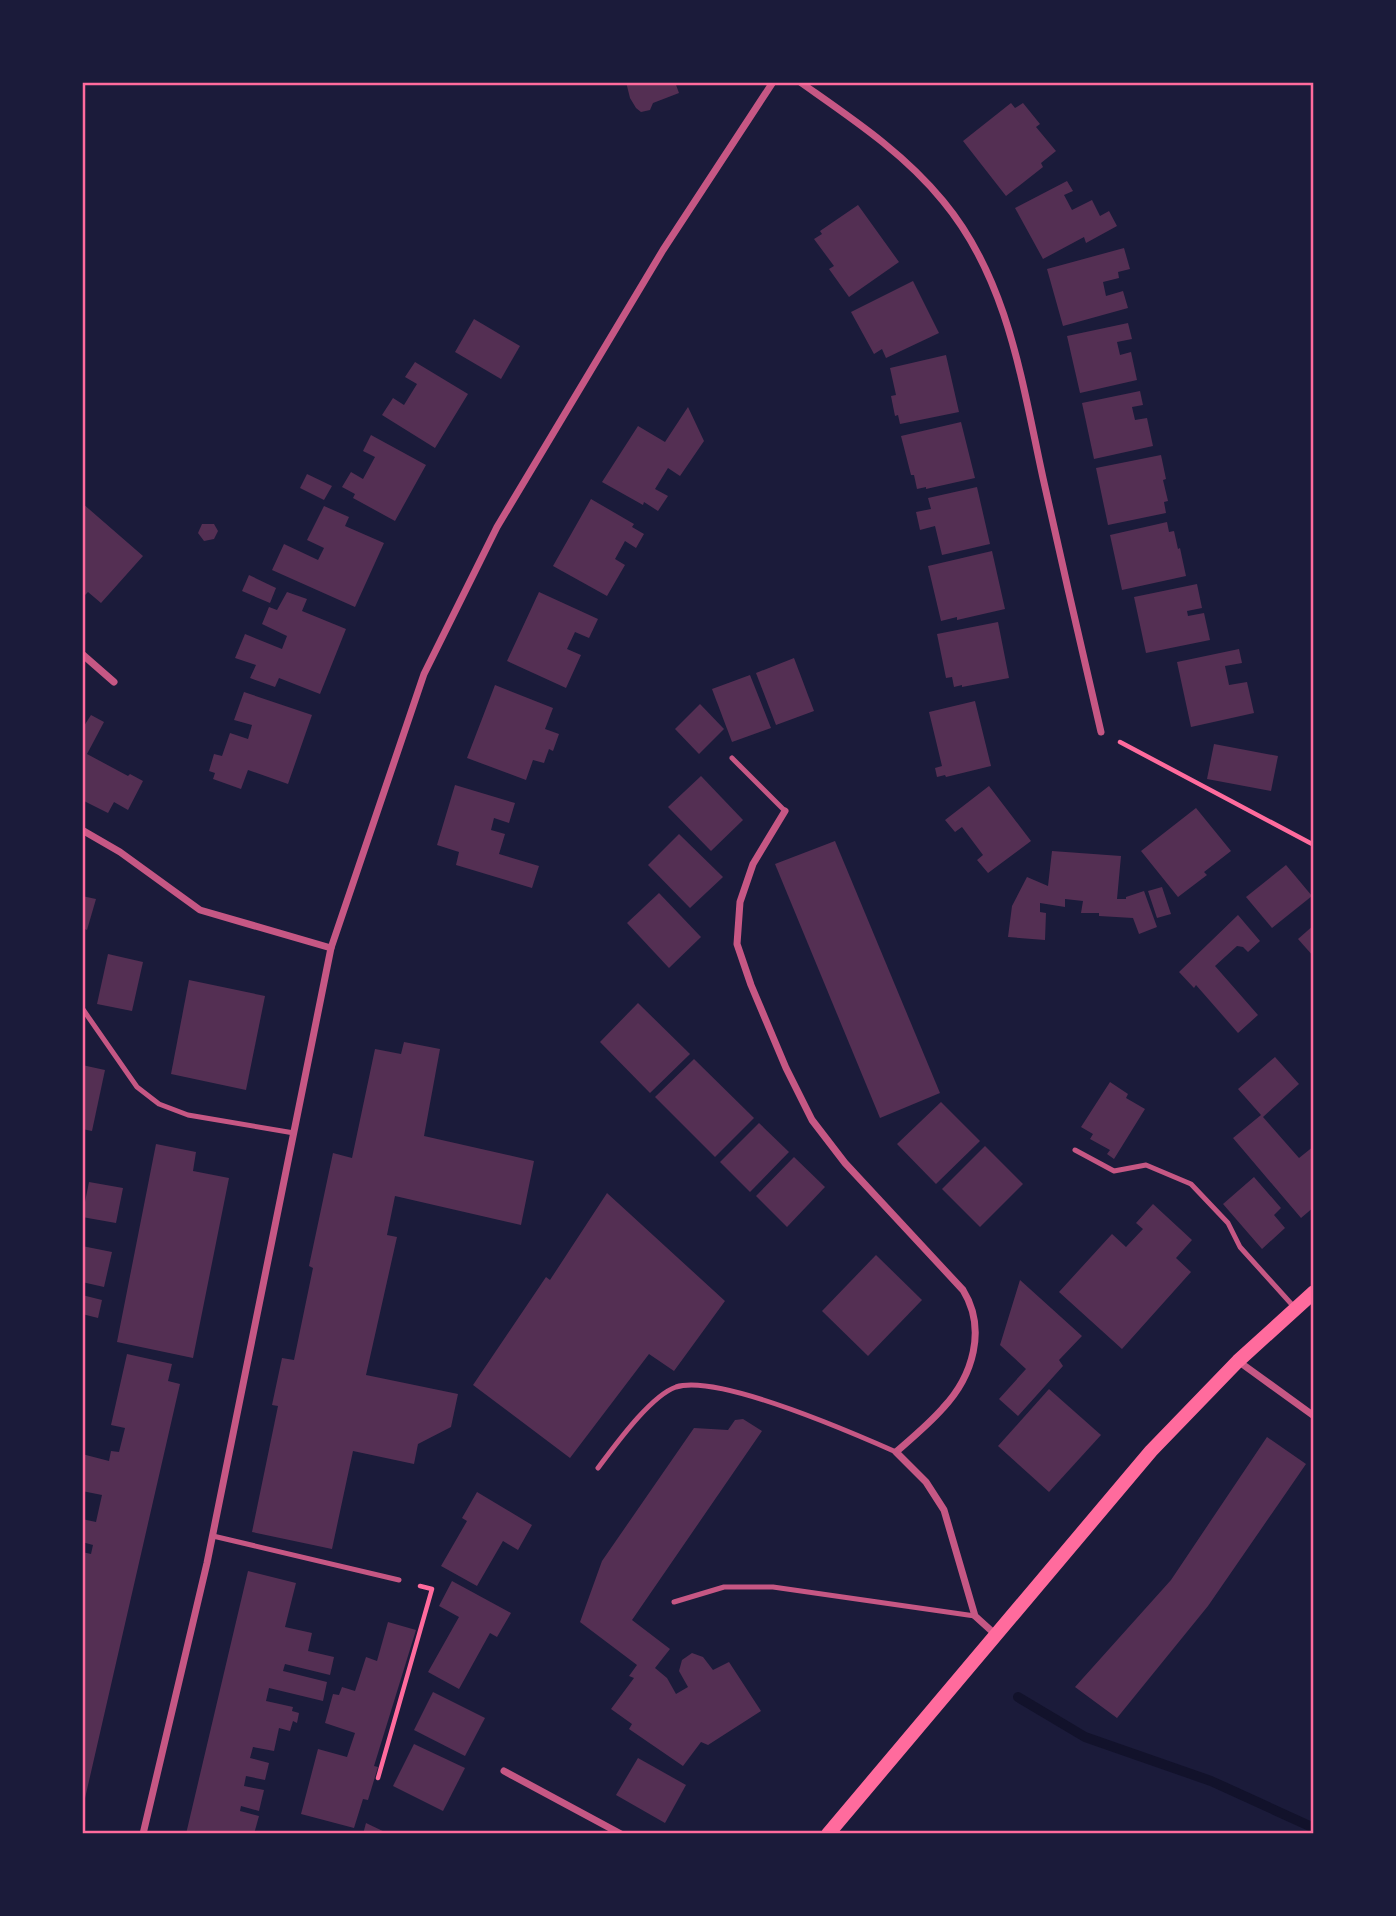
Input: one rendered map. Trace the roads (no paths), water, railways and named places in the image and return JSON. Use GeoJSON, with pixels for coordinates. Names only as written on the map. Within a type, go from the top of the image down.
{"type":"FeatureCollection","features":[{"type":"Feature","properties":{"kind":"main road"},"geometry":{"type":"LineString","coordinates":[[828,1834],[1151,1451],[1238,1361],[1314,1293]]}},
{"type":"Feature","properties":{"kind":"street"},"geometry":{"type":"LineString","coordinates":[[144,1834],[213,1536],[331,948],[424,674],[497,527],[663,250],[773,82]]}},
{"type":"Feature","properties":{"kind":"street"},"geometry":{"type":"LineString","coordinates":[[800,82],[878,138],[914,168],[944,202],[971,240],[988,271],[1011,336],[1101,732]]}},
{"type":"Feature","properties":{"kind":"street"},"geometry":{"type":"LineString","coordinates":[[82,654],[114,682]]}},
{"type":"Feature","properties":{"kind":"street"},"geometry":{"type":"LineString","coordinates":[[785,811],[753,864],[740,902],[737,944],[786,1068],[812,1120],[845,1163],[963,1290],[971,1302],[975,1316],[975,1345],[959,1385],[944,1408],[896,1452],[926,1482],[944,1510],[975,1616],[996,1635]]}},
{"type":"Feature","properties":{"kind":"street"},"geometry":{"type":"LineString","coordinates":[[82,830],[120,852],[200,909],[331,948]]}},
{"type":"Feature","properties":{"kind":"street"},"geometry":{"type":"LineString","coordinates":[[1238,1361],[1314,1416]]}},
{"type":"Feature","properties":{"kind":"street"},"geometry":{"type":"LineString","coordinates":[[504,1771],[621,1834]]}},
{"type":"Feature","properties":{"kind":"lane"},"geometry":{"type":"LineString","coordinates":[[732,758],[785,811]]}},
{"type":"Feature","properties":{"kind":"lane"},"geometry":{"type":"LineString","coordinates":[[82,1008],[137,1087],[159,1104],[188,1115],[294,1133]]}},
{"type":"Feature","properties":{"kind":"lane"},"geometry":{"type":"LineString","coordinates":[[1075,1150],[1114,1171],[1146,1165],[1191,1184],[1228,1223],[1240,1247],[1295,1308]]}},
{"type":"Feature","properties":{"kind":"lane"},"geometry":{"type":"LineString","coordinates":[[598,1468],[623,1434],[647,1408],[674,1388],[695,1384],[798,1412],[896,1452]]}},
{"type":"Feature","properties":{"kind":"lane"},"geometry":{"type":"LineString","coordinates":[[213,1536],[399,1580]]}},
{"type":"Feature","properties":{"kind":"lane"},"geometry":{"type":"LineString","coordinates":[[674,1602],[724,1587],[773,1587],[975,1616]]}},
{"type":"Feature","properties":{"kind":"waterway"},"geometry":{"type":"LineString","coordinates":[[1018,1697],[1085,1737],[1211,1781],[1314,1828]]}}]}
